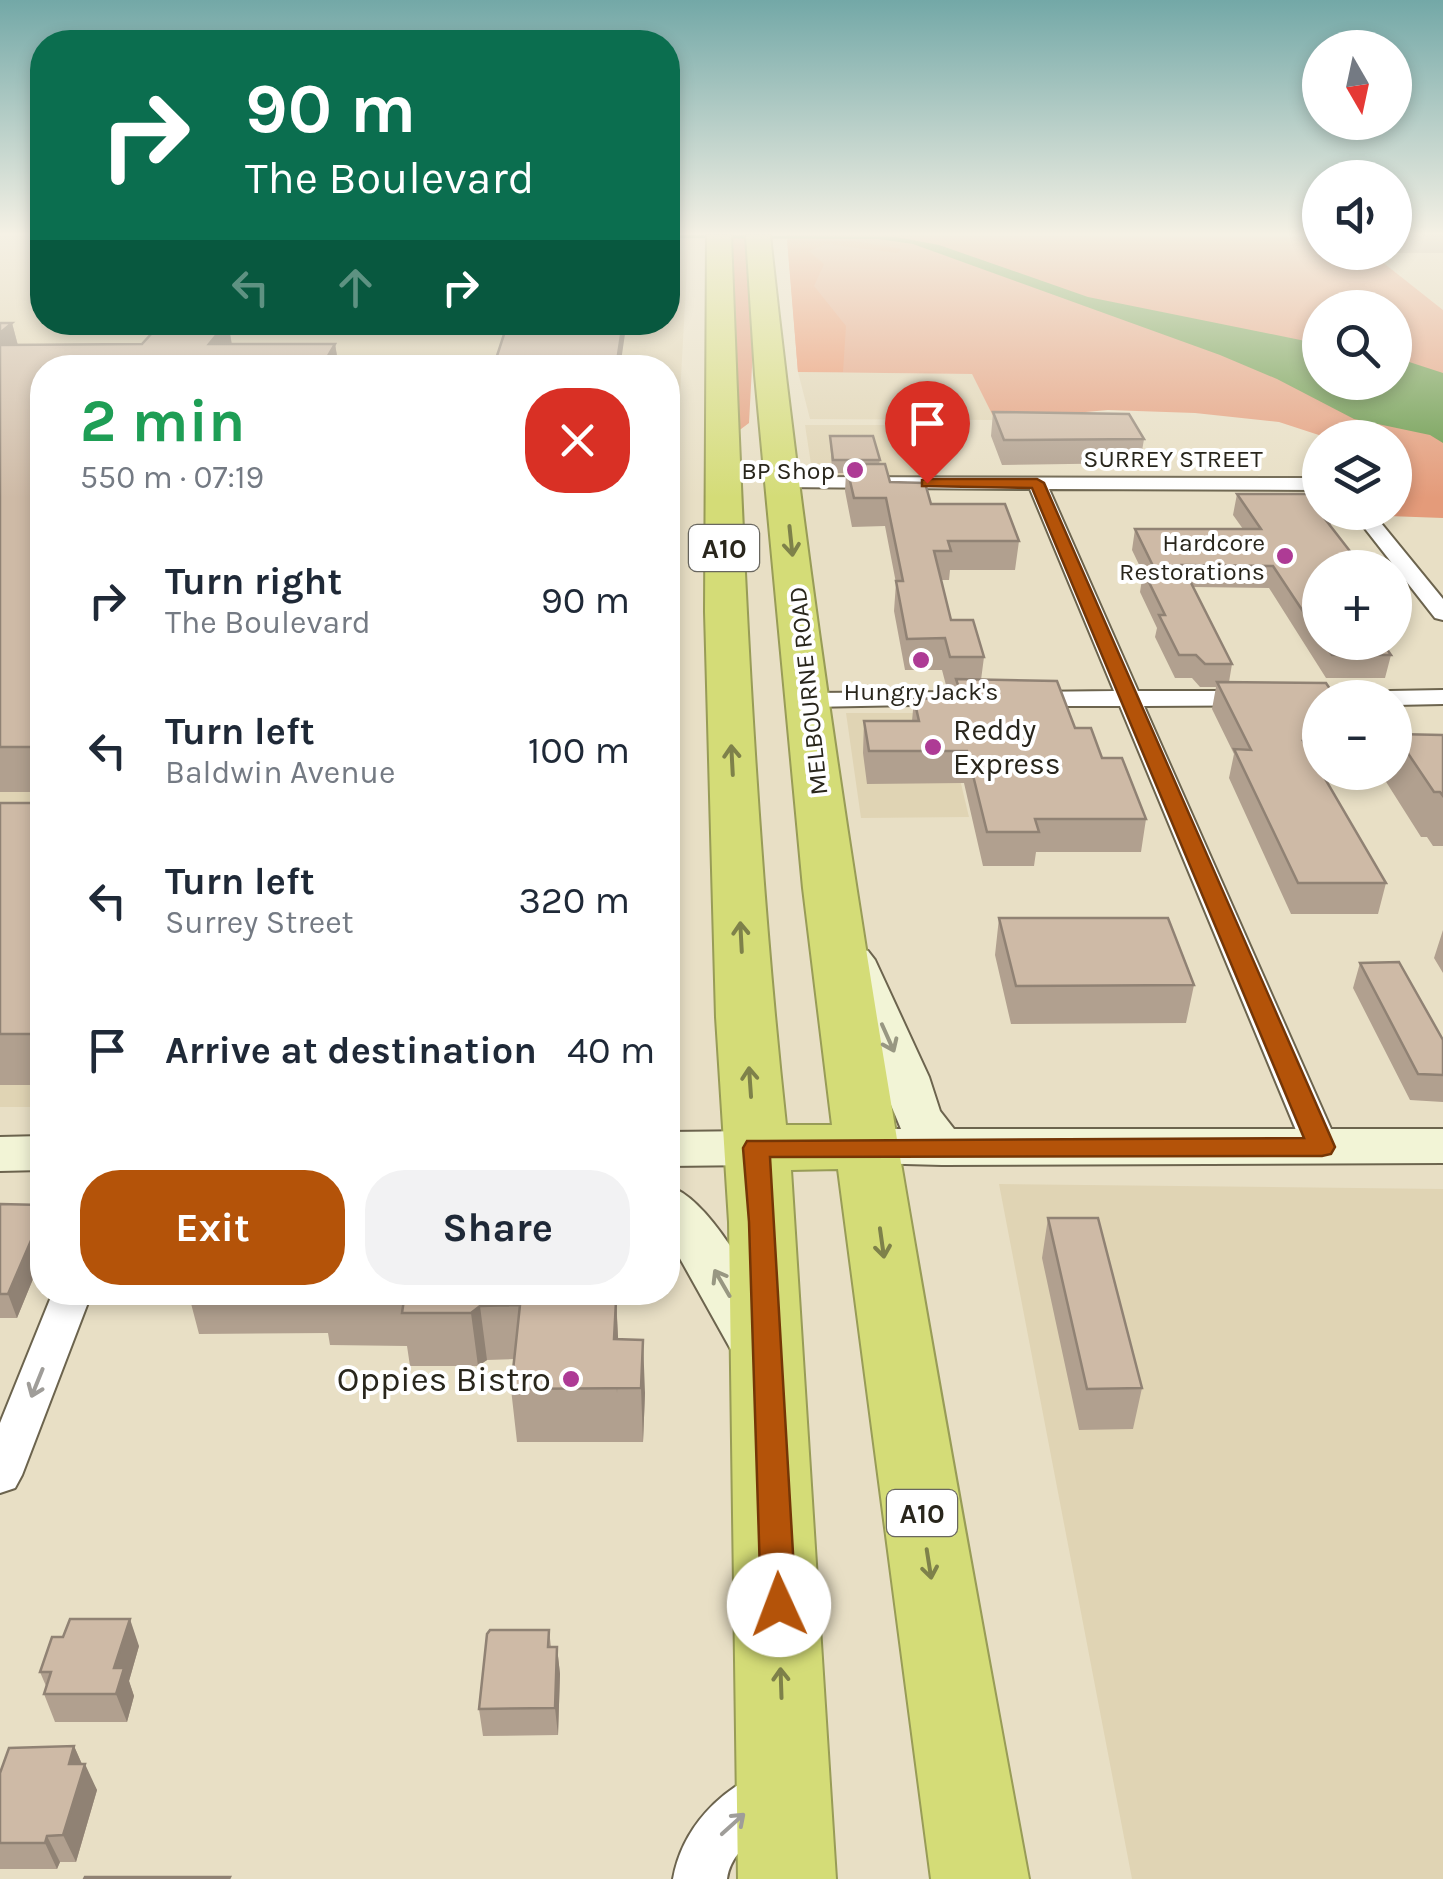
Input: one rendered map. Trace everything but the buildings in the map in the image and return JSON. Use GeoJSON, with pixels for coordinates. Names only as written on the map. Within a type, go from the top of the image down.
{"type":"FeatureCollection","features":[{"type":"Feature","properties":{"kind":"highway","name":"A10"},"geometry":{"type":"LineString","coordinates":[[720,323],[725,612],[736,857],[770,1366],[787,1879]]}},
{"type":"Feature","properties":{"kind":"highway","name":"MELBOURNE ROAD"},"geometry":{"type":"LineString","coordinates":[[765,323],[834,917],[905,1147]]}},
{"type":"Feature","properties":{"kind":"highway"},"geometry":{"type":"LineString","coordinates":[[722,440],[739,438],[754,430],[755,397],[770,375]]}},
{"type":"Feature","properties":{"kind":"highway"},"geometry":{"type":"LineString","coordinates":[[756,1148],[905,1147]]}},
{"type":"Feature","properties":{"kind":"highway","name":"A10"},"geometry":{"type":"LineString","coordinates":[[905,1147],[980,1879]]}},
{"type":"Feature","properties":{"kind":"main road"},"geometry":{"type":"LineString","coordinates":[[905,1147],[1443,1146]]}},
{"type":"Feature","properties":{"kind":"main road"},"geometry":{"type":"LineString","coordinates":[[680,1149],[756,1148]]}},
{"type":"Feature","properties":{"kind":"main road"},"geometry":{"type":"LineString","coordinates":[[0,1154],[30,1153]]}},
{"type":"Feature","properties":{"kind":"main road"},"geometry":{"type":"LineString","coordinates":[[680,1218],[692,1231],[770,1366]]}},
{"type":"Feature","properties":{"kind":"street","name":"SURREY STREET"},"geometry":{"type":"LineString","coordinates":[[785,483],[1302,484]]}},
{"type":"Feature","properties":{"kind":"street"},"geometry":{"type":"LineString","coordinates":[[1037,483],[1322,1147]]}},
{"type":"Feature","properties":{"kind":"street"},"geometry":{"type":"LineString","coordinates":[[1376,530],[1443,613]]}},
{"type":"Feature","properties":{"kind":"street"},"geometry":{"type":"LineString","coordinates":[[1412,698],[1443,697]]}},
{"type":"Feature","properties":{"kind":"street"},"geometry":{"type":"LineString","coordinates":[[809,700],[1302,698]]}},
{"type":"Feature","properties":{"kind":"street"},"geometry":{"type":"LineString","coordinates":[[0,1474],[68,1305]]}},
{"type":"Feature","properties":{"kind":"street"},"geometry":{"type":"LineString","coordinates":[[700,1879],[704,1855],[714,1841],[784,1781]]}},
{"type":"Feature","properties":{"kind":"shaded area"},"geometry":{"type":"Polygon","coordinates":[[[0,323],[30,323],[30,335],[680,335],[680,323],[684,323],[680,395],[680,355],[30,355],[30,1107],[0,1107],[0,323]]]}},
{"type":"Feature","properties":{"kind":"shaded area"},"geometry":{"type":"Polygon","coordinates":[[[733,323],[751,323],[749,423],[737,432],[733,323]]]}},
{"type":"Feature","properties":{"kind":"shaded area"},"geometry":{"type":"Polygon","coordinates":[[[794,323],[1302,323],[1302,400],[1412,400],[1412,323],[1443,323],[1443,518],[1412,517],[1412,420],[1302,420],[1302,430],[1279,422],[1195,413],[1108,410],[995,420],[972,374],[798,372],[794,323]]]}},
{"type":"Feature","properties":{"kind":"shaded area"},"geometry":{"type":"Polygon","coordinates":[[[794,323],[843,323],[843,372],[798,372],[794,323]]]}},
{"type":"Feature","properties":{"kind":"shaded area"},"geometry":{"type":"Polygon","coordinates":[[[1131,323],[1215,323],[1302,340],[1302,392],[1131,323]]]}},
{"type":"Feature","properties":{"kind":"shaded area"},"geometry":{"type":"Polygon","coordinates":[[[1412,363],[1443,373],[1443,443],[1412,431],[1412,420],[1354,419],[1317,400],[1412,400],[1412,363]]]}},
{"type":"Feature","properties":{"kind":"shaded area"},"geometry":{"type":"Polygon","coordinates":[[[798,372],[972,374],[995,420],[810,419],[798,372]]]}},
{"type":"Feature","properties":{"kind":"shaded area"},"geometry":{"type":"Polygon","coordinates":[[[805,425],[923,425],[938,476],[813,477],[805,425]]]}},
{"type":"Feature","properties":{"kind":"shaded area"},"geometry":{"type":"Polygon","coordinates":[[[846,713],[944,713],[969,817],[861,818],[846,713]]]}},
{"type":"Feature","properties":{"kind":"shaded area"},"geometry":{"type":"Polygon","coordinates":[[[999,1184],[1443,1189],[1443,1879],[1132,1879],[999,1184]]]}},
{"type":"Feature","properties":{"kind":"place","name":"BP Shop"},"geometry":{"type":"Point","coordinates":[855,470]}},
{"type":"Feature","properties":{"kind":"place","name":"Hardcore Restorations"},"geometry":{"type":"Point","coordinates":[1285,556]}},
{"type":"Feature","properties":{"kind":"place","name":"Hungry Jack's"},"geometry":{"type":"Point","coordinates":[921,660]}},
{"type":"Feature","properties":{"kind":"place","name":"Reddy Express"},"geometry":{"type":"Point","coordinates":[933,747]}},
{"type":"Feature","properties":{"kind":"place","name":"Oppies Bistro"},"geometry":{"type":"Point","coordinates":[571,1379]}},
{"type":"Feature","properties":{"kind":"route"},"geometry":{"type":"LineString","coordinates":[[779,1605],[763,1222],[756,1148],[1322,1147],[1037,483],[927,483]]}}]}
